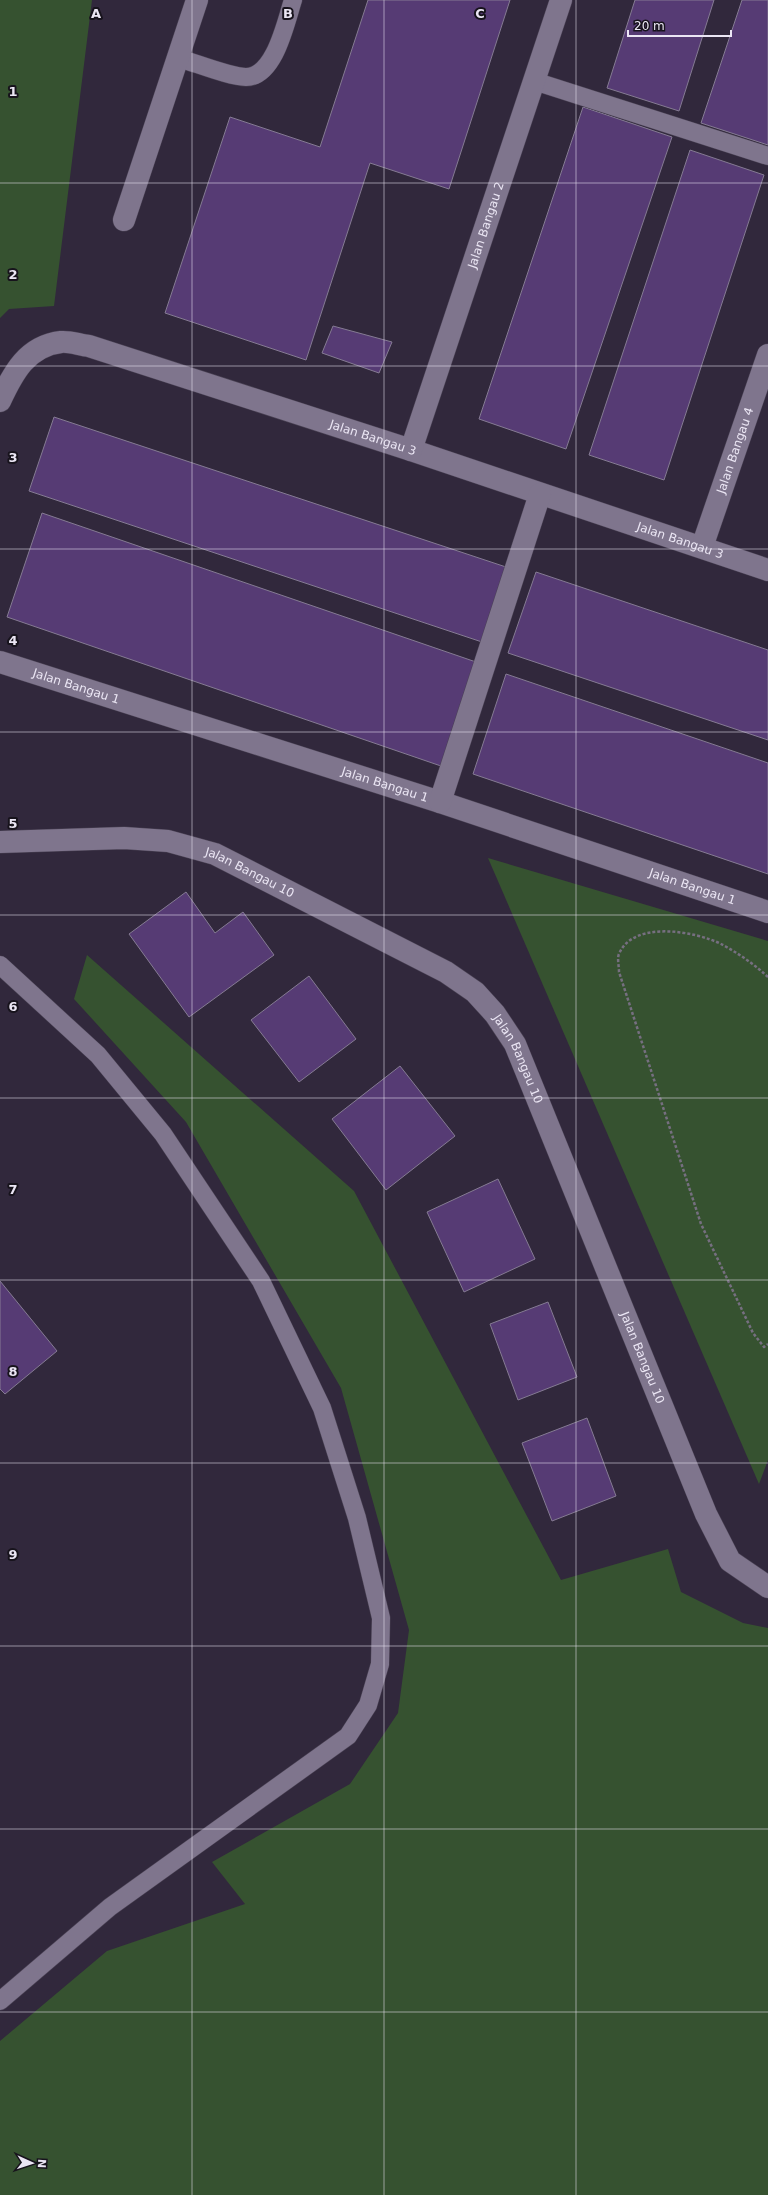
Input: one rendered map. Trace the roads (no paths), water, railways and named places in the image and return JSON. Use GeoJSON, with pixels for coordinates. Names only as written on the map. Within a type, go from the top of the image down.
{"type":"FeatureCollection","features":[{"type":"Feature","properties":{"kind":"street"},"geometry":{"type":"LineString","coordinates":[[124,220],[197,0]]}},
{"type":"Feature","properties":{"kind":"street","name":"Jalan Bangau 2"},"geometry":{"type":"LineString","coordinates":[[411,450],[561,0]]}},
{"type":"Feature","properties":{"kind":"street","name":"Jalan Bangau 3"},"geometry":{"type":"LineString","coordinates":[[0,401],[14,372],[34,350],[61,342],[88,346],[411,450],[768,570]]}},
{"type":"Feature","properties":{"kind":"street","name":"Jalan Bangau 4"},"geometry":{"type":"LineString","coordinates":[[702,547],[768,355]]}},
{"type":"Feature","properties":{"kind":"street"},"geometry":{"type":"LineString","coordinates":[[440,802],[540,494]]}},
{"type":"Feature","properties":{"kind":"street","name":"Jalan Bangau 1"},"geometry":{"type":"LineString","coordinates":[[0,662],[440,802],[768,912]]}},
{"type":"Feature","properties":{"kind":"street","name":"Jalan Bangau 10"},"geometry":{"type":"LineString","coordinates":[[0,842],[132,839],[168,841],[215,854],[446,972],[475,992],[495,1014],[515,1044],[706,1514],[730,1561],[768,1587]]}},
{"type":"Feature","properties":{"kind":"lane"},"geometry":{"type":"LineString","coordinates":[[178,58],[247,77],[261,72],[271,61],[278,46],[293,0]]}},
{"type":"Feature","properties":{"kind":"lane"},"geometry":{"type":"LineString","coordinates":[[534,81],[768,156]]}},
{"type":"Feature","properties":{"kind":"lane"},"geometry":{"type":"LineString","coordinates":[[0,965],[103,1061],[163,1134],[261,1281],[322,1408],[357,1518],[380,1618],[380,1664],[368,1705],[348,1736],[110,1908],[0,2001]]}}]}
